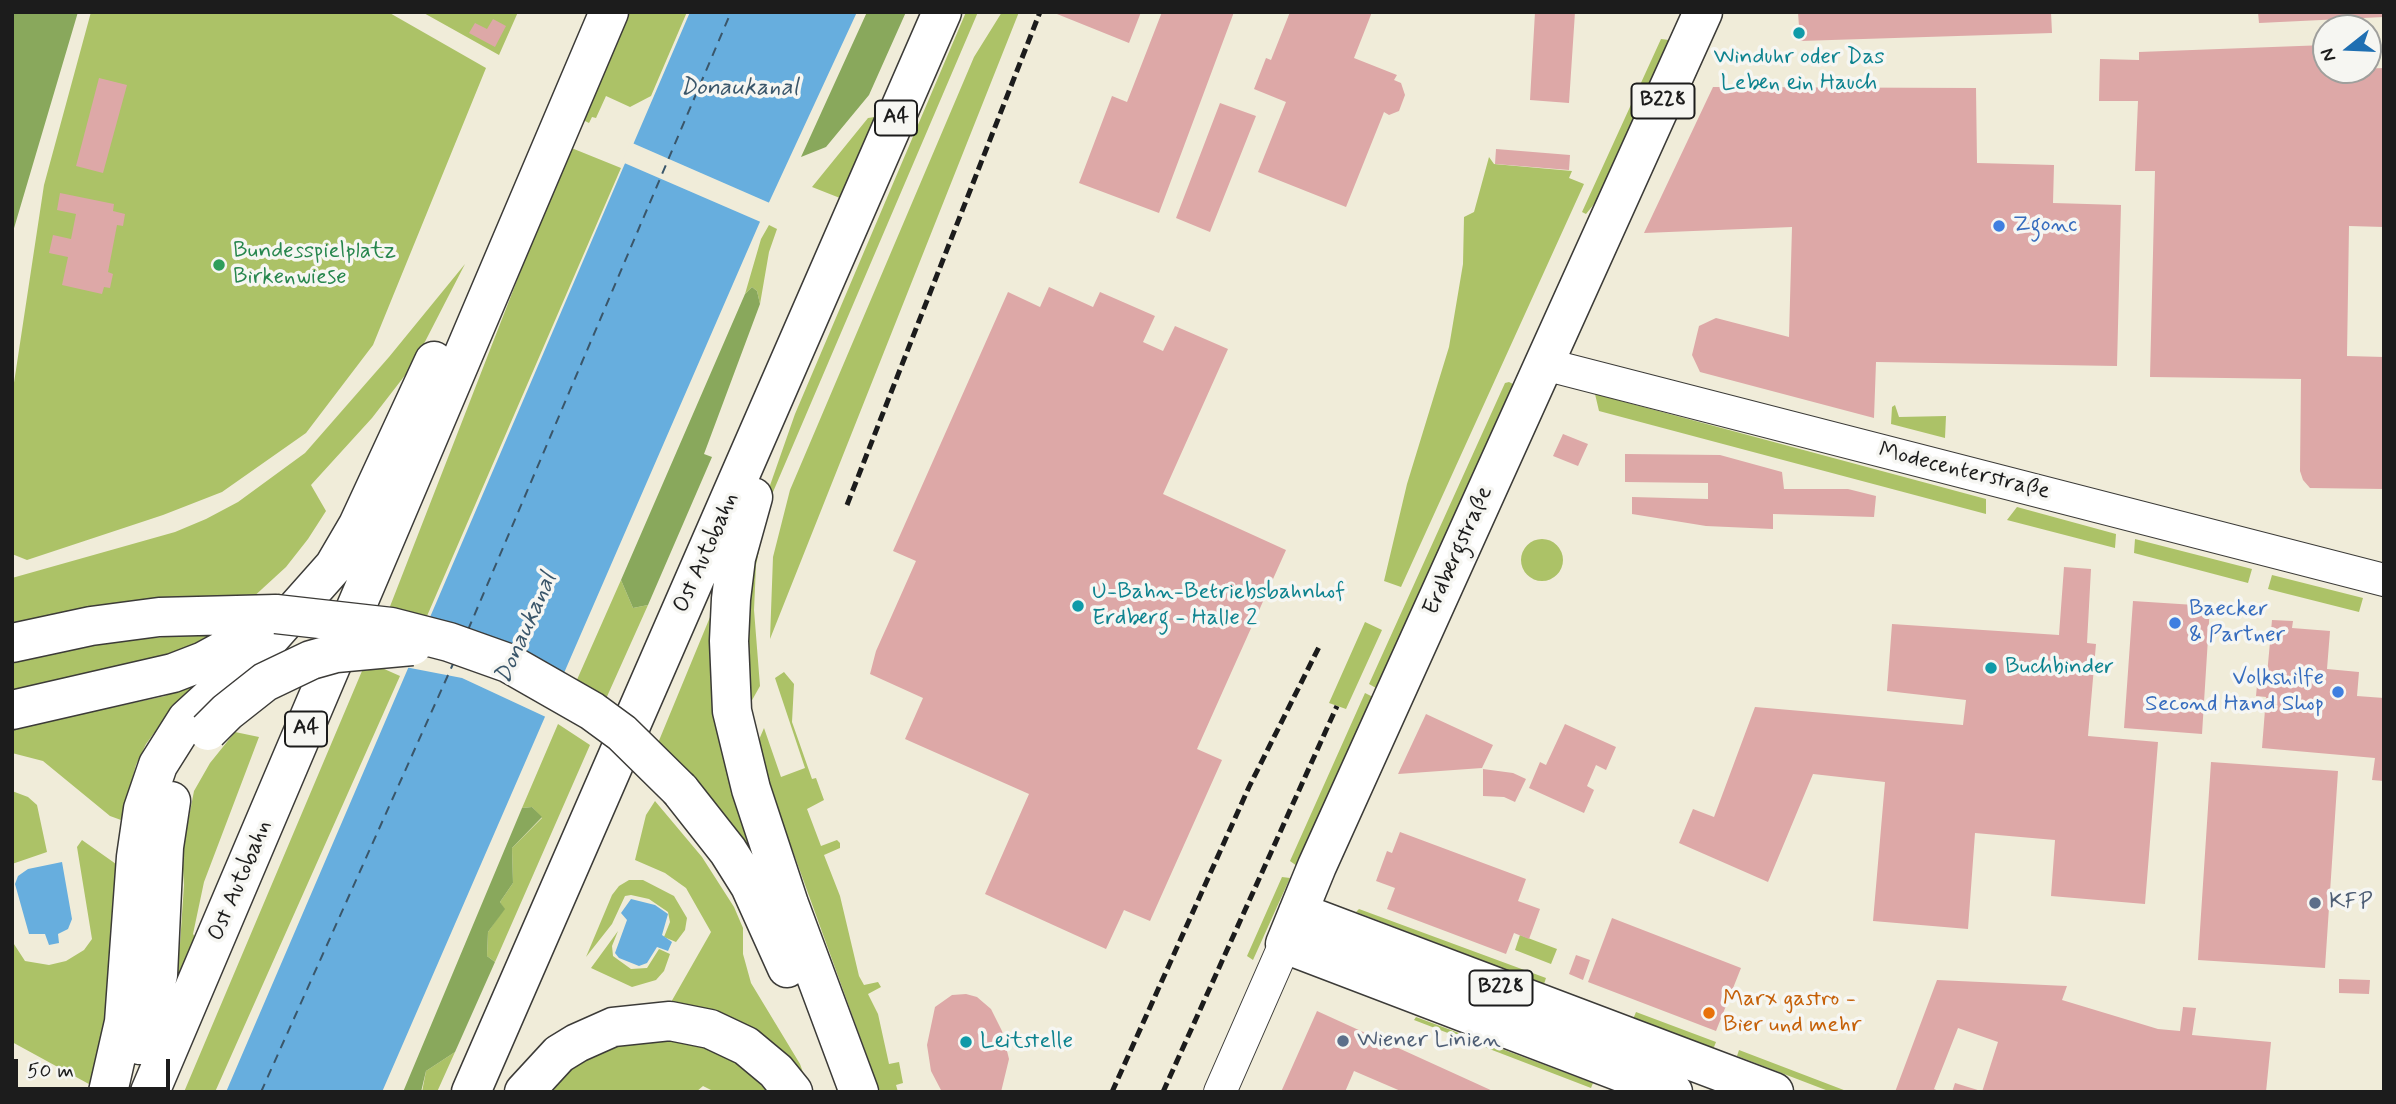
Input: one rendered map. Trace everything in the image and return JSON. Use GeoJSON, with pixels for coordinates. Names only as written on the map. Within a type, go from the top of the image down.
{"type":"FeatureCollection","features":[{"type":"Feature","properties":{"kind":"main road","name":"Ost Autobahn"},"geometry":{"type":"LineString","coordinates":[[150,1092],[266,826],[471,334],[609,12]]}},
{"type":"Feature","properties":{"kind":"main road","name":"Ost Autobahn"},"geometry":{"type":"LineString","coordinates":[[471,1092],[942,12]]}},
{"type":"Feature","properties":{"kind":"main road","name":"Erdbergstraße"},"geometry":{"type":"LineString","coordinates":[[1291,928],[1703,12]]}},
{"type":"Feature","properties":{"kind":"main road"},"geometry":{"type":"LineString","coordinates":[[108,1092],[124,1022],[136,858],[148,788],[171,740],[187,719],[247,664],[317,587],[347,546],[437,355],[471,334]]}},
{"type":"Feature","properties":{"kind":"main road"},"geometry":{"type":"LineString","coordinates":[[496,1092],[675,662],[772,418],[778,393]]}},
{"type":"Feature","properties":{"kind":"main road"},"geometry":{"type":"LineString","coordinates":[[778,393],[783,414],[744,525],[736,558],[729,641],[732,711],[751,789],[859,1092]]}},
{"type":"Feature","properties":{"kind":"main road"},"geometry":{"type":"LineString","coordinates":[[12,643],[91,626],[212,614],[325,618],[391,627],[449,642],[508,663],[582,704],[622,733],[680,790],[728,851],[755,898],[789,975],[832,1092]]}},
{"type":"Feature","properties":{"kind":"main road"},"geometry":{"type":"LineString","coordinates":[[12,710],[173,673],[289,618]]}},
{"type":"Feature","properties":{"kind":"main road"},"geometry":{"type":"LineString","coordinates":[[123,1092],[142,1039],[158,975],[164,846],[171,799],[181,775],[208,732],[227,712],[265,682],[311,660],[336,653],[449,642]]}},
{"type":"Feature","properties":{"kind":"main road","name":"B228"},"geometry":{"type":"LineString","coordinates":[[1291,928],[1673,1092]]}},
{"type":"Feature","properties":{"kind":"main road","name":"B228"},"geometry":{"type":"LineString","coordinates":[[1291,928],[1773,1092]]}},
{"type":"Feature","properties":{"kind":"main road"},"geometry":{"type":"LineString","coordinates":[[524,1092],[559,1054],[585,1039],[613,1027],[670,1021],[710,1029],[746,1046],[776,1071],[793,1092]]}},
{"type":"Feature","properties":{"kind":"street","name":"Modecenterstraße"},"geometry":{"type":"LineString","coordinates":[[1544,364],[2384,580]]}},
{"type":"Feature","properties":{"kind":"street","name":"Erdbergstraße"},"geometry":{"type":"LineString","coordinates":[[1220,1092],[1291,928]]}},
{"type":"Feature","properties":{"kind":"green space"},"geometry":{"type":"Polygon","coordinates":[[[12,12],[78,12],[12,235],[12,12]]]}},
{"type":"Feature","properties":{"kind":"green space","name":"Bundesspielplatz Birkenwiese"},"geometry":{"type":"Polygon","coordinates":[[[91,12],[388,12],[486,68],[373,345],[306,433],[222,492],[163,515],[27,560],[12,554],[12,396],[44,185],[91,12]]]}},
{"type":"Feature","properties":{"kind":"green space"},"geometry":{"type":"Polygon","coordinates":[[[422,12],[518,12],[499,55],[422,12]]]}},
{"type":"Feature","properties":{"kind":"green space"},"geometry":{"type":"Polygon","coordinates":[[[625,12],[687,12],[651,96],[630,107],[606,96],[596,118],[592,117],[589,123],[581,119],[625,12]]]}},
{"type":"Feature","properties":{"kind":"green space"},"geometry":{"type":"Polygon","coordinates":[[[867,12],[906,12],[869,95],[826,147],[801,157],[867,12]]]}},
{"type":"Feature","properties":{"kind":"green space"},"geometry":{"type":"Polygon","coordinates":[[[966,12],[978,12],[770,499],[756,565],[754,610],[760,686],[751,702],[746,599],[767,494],[795,414],[966,12]]]}},
{"type":"Feature","properties":{"kind":"green space"},"geometry":{"type":"Polygon","coordinates":[[[1002,12],[1019,12],[770,639],[773,557],[790,490],[974,57],[1002,12]]]}},
{"type":"Feature","properties":{"kind":"green space"},"geometry":{"type":"Polygon","coordinates":[[[1661,39],[1669,40],[1598,199],[1586,214],[1582,212],[1661,39]]]}},
{"type":"Feature","properties":{"kind":"green space"},"geometry":{"type":"Polygon","coordinates":[[[881,116],[845,200],[812,187],[868,118],[881,116]]]}},
{"type":"Feature","properties":{"kind":"green space"},"geometry":{"type":"Polygon","coordinates":[[[569,147],[621,168],[427,616],[389,609],[569,147]]]}},
{"type":"Feature","properties":{"kind":"green space"},"geometry":{"type":"Polygon","coordinates":[[[1489,157],[1494,164],[1572,171],[1569,178],[1584,184],[1401,587],[1384,581],[1407,484],[1449,347],[1463,264],[1464,217],[1474,212],[1489,157]]]}},
{"type":"Feature","properties":{"kind":"green space"},"geometry":{"type":"Polygon","coordinates":[[[769,225],[777,229],[769,252],[760,304],[757,291],[752,287],[745,294],[761,239],[769,225]]]}},
{"type":"Feature","properties":{"kind":"green space"},"geometry":{"type":"Polygon","coordinates":[[[465,264],[413,365],[372,418],[311,485],[326,511],[286,567],[250,600],[12,629],[12,578],[175,532],[206,519],[238,502],[305,453],[465,264]]]}},
{"type":"Feature","properties":{"kind":"green space"},"geometry":{"type":"Polygon","coordinates":[[[752,287],[757,291],[760,304],[704,454],[712,457],[648,605],[633,608],[621,580],[745,294],[752,287]]]}},
{"type":"Feature","properties":{"kind":"green space"},"geometry":{"type":"Polygon","coordinates":[[[1505,383],[1513,384],[1376,688],[1369,684],[1505,383]]]}},
{"type":"Feature","properties":{"kind":"green space"},"geometry":{"type":"Polygon","coordinates":[[[1595,394],[1986,499],[1986,514],[1599,411],[1595,394]]]}},
{"type":"Feature","properties":{"kind":"green space"},"geometry":{"type":"Polygon","coordinates":[[[1895,405],[1899,417],[1946,416],[1945,438],[1891,424],[1892,407],[1895,405]]]}},
{"type":"Feature","properties":{"kind":"green space"},"geometry":{"type":"Polygon","coordinates":[[[2017,507],[2116,534],[2115,548],[2007,520],[2017,507]]]}},
{"type":"Feature","properties":{"kind":"green space"},"geometry":{"type":"Polygon","coordinates":[[[1542,539],[1557,545],[1563,560],[1557,575],[1542,581],[1527,575],[1521,560],[1527,545],[1542,539]]]}},
{"type":"Feature","properties":{"kind":"green space"},"geometry":{"type":"Polygon","coordinates":[[[2135,539],[2252,569],[2248,583],[2134,553],[2135,539]]]}},
{"type":"Feature","properties":{"kind":"green space"},"geometry":{"type":"Polygon","coordinates":[[[2272,575],[2363,598],[2359,612],[2268,589],[2272,575]]]}},
{"type":"Feature","properties":{"kind":"green space"},"geometry":{"type":"Polygon","coordinates":[[[621,580],[633,608],[648,605],[605,701],[572,691],[621,580]]]}},
{"type":"Feature","properties":{"kind":"green space"},"geometry":{"type":"Polygon","coordinates":[[[715,605],[768,877],[658,743],[715,605]]]}},
{"type":"Feature","properties":{"kind":"green space"},"geometry":{"type":"Polygon","coordinates":[[[1365,622],[1382,630],[1346,709],[1329,703],[1365,622]]]}},
{"type":"Feature","properties":{"kind":"green space"},"geometry":{"type":"Polygon","coordinates":[[[212,633],[216,646],[12,700],[12,661],[117,641],[212,633]]]}},
{"type":"Feature","properties":{"kind":"green space"},"geometry":{"type":"Polygon","coordinates":[[[382,668],[400,676],[215,1092],[184,1092],[362,671],[382,668]]]}},
{"type":"Feature","properties":{"kind":"green space"},"geometry":{"type":"Polygon","coordinates":[[[784,672],[794,684],[792,722],[812,779],[816,778],[824,800],[807,809],[821,846],[837,840],[840,843],[840,848],[824,855],[840,896],[859,976],[864,985],[878,982],[881,987],[868,994],[878,1014],[889,1064],[899,1062],[903,1083],[896,1085],[898,1092],[880,1092],[770,788],[758,742],[764,728],[781,777],[805,768],[775,678],[784,672]]]}},
{"type":"Feature","properties":{"kind":"green space"},"geometry":{"type":"Polygon","coordinates":[[[192,683],[195,689],[162,722],[146,744],[136,765],[121,820],[110,816],[43,761],[12,753],[12,729],[165,696],[192,683]]]}},
{"type":"Feature","properties":{"kind":"green space"},"geometry":{"type":"Polygon","coordinates":[[[1365,693],[1373,697],[1297,866],[1290,861],[1365,693]]]}},
{"type":"Feature","properties":{"kind":"green space"},"geometry":{"type":"Polygon","coordinates":[[[558,724],[590,745],[495,962],[487,956],[488,932],[504,909],[500,902],[513,883],[512,848],[542,818],[532,807],[522,808],[558,724]]]}},
{"type":"Feature","properties":{"kind":"green space"},"geometry":{"type":"Polygon","coordinates":[[[235,732],[259,737],[204,882],[193,934],[198,941],[154,1040],[180,944],[184,885],[182,853],[194,791],[210,763],[235,732]]]}},
{"type":"Feature","properties":{"kind":"green space"},"geometry":{"type":"Polygon","coordinates":[[[12,791],[28,797],[37,805],[47,852],[12,864],[12,791]]]}},
{"type":"Feature","properties":{"kind":"green space"},"geometry":{"type":"Polygon","coordinates":[[[655,801],[702,857],[734,907],[743,928],[743,954],[751,983],[800,1064],[810,1092],[666,1011],[711,932],[686,888],[665,873],[635,860],[646,815],[655,801]]]}},
{"type":"Feature","properties":{"kind":"green space"},"geometry":{"type":"Polygon","coordinates":[[[532,807],[542,817],[512,848],[513,883],[500,902],[505,909],[488,932],[487,956],[495,962],[455,1052],[426,1071],[421,1092],[403,1092],[522,808],[532,807]]]}},
{"type":"Feature","properties":{"kind":"green space"},"geometry":{"type":"Polygon","coordinates":[[[82,840],[116,864],[116,927],[98,1089],[12,1042],[12,941],[25,961],[49,965],[66,961],[84,950],[92,939],[77,847],[82,840]]]}},
{"type":"Feature","properties":{"kind":"green space"},"geometry":{"type":"Polygon","coordinates":[[[1282,877],[1290,878],[1253,960],[1247,956],[1282,877]]]}},
{"type":"Feature","properties":{"kind":"green space"},"geometry":{"type":"Polygon","coordinates":[[[629,880],[643,880],[674,896],[687,918],[685,930],[676,942],[664,937],[670,922],[668,912],[649,899],[625,896],[612,924],[586,957],[612,895],[619,886],[629,880]]]}},
{"type":"Feature","properties":{"kind":"green space"},"geometry":{"type":"Polygon","coordinates":[[[1359,909],[1546,978],[1544,984],[1356,912],[1359,909]]]}},
{"type":"Feature","properties":{"kind":"green space"},"geometry":{"type":"Polygon","coordinates":[[[618,931],[612,946],[613,956],[631,969],[647,968],[659,949],[670,954],[664,971],[656,980],[632,987],[591,968],[618,931]]]}},
{"type":"Feature","properties":{"kind":"green space"},"geometry":{"type":"Polygon","coordinates":[[[1520,935],[1557,949],[1551,964],[1515,950],[1520,935]]]}},
{"type":"Feature","properties":{"kind":"green space"},"geometry":{"type":"Polygon","coordinates":[[[1636,1012],[1716,1042],[1714,1047],[1708,1049],[1631,1024],[1636,1012]]]}},
{"type":"Feature","properties":{"kind":"green space"},"geometry":{"type":"Polygon","coordinates":[[[1416,1017],[1593,1083],[1591,1088],[1414,1020],[1416,1017]]]}},
{"type":"Feature","properties":{"kind":"green space"},"geometry":{"type":"Polygon","coordinates":[[[647,1038],[695,1043],[724,1054],[747,1070],[768,1092],[715,1092],[703,1086],[696,1092],[545,1092],[560,1077],[604,1047],[647,1038]]]}},
{"type":"Feature","properties":{"kind":"green space"},"geometry":{"type":"Polygon","coordinates":[[[1739,1050],[1849,1092],[1831,1092],[1737,1056],[1739,1050]]]}},
{"type":"Feature","properties":{"kind":"green space"},"geometry":{"type":"Polygon","coordinates":[[[455,1052],[437,1092],[422,1092],[426,1071],[455,1052]]]}},
{"type":"Feature","properties":{"kind":"water","name":"Donaukanal"},"geometry":{"type":"Polygon","coordinates":[[[690,12],[857,12],[759,224],[382,1092],[226,1092],[690,12]]]}},
{"type":"Feature","properties":{"kind":"water"},"geometry":{"type":"Polygon","coordinates":[[[62,862],[72,919],[68,929],[58,934],[59,943],[49,945],[45,934],[29,934],[15,884],[18,876],[28,869],[62,862]]]}},
{"type":"Feature","properties":{"kind":"water"},"geometry":{"type":"Polygon","coordinates":[[[631,899],[655,905],[668,914],[662,935],[672,942],[668,951],[657,947],[647,963],[639,966],[619,958],[615,953],[627,920],[621,913],[631,899]]]}},
{"type":"Feature","properties":{"kind":"pier"},"geometry":{"type":"Polygon","coordinates":[[[630,142],[772,204],[763,223],[622,162],[630,142]]]}},
{"type":"Feature","properties":{"kind":"pier"},"geometry":{"type":"Polygon","coordinates":[[[423,625],[564,683],[548,718],[462,678],[405,667],[423,625]]]}},
{"type":"Feature","properties":{"kind":"building"},"geometry":{"type":"Polygon","coordinates":[[[1052,12],[1141,12],[1129,43],[1052,12]]]}},
{"type":"Feature","properties":{"kind":"building"},"geometry":{"type":"Polygon","coordinates":[[[1162,12],[1234,12],[1159,213],[1079,183],[1112,96],[1127,102],[1162,12]]]}},
{"type":"Feature","properties":{"kind":"building"},"geometry":{"type":"Polygon","coordinates":[[[1290,12],[1372,12],[1354,58],[1397,75],[1394,80],[1401,83],[1405,95],[1399,111],[1389,115],[1384,112],[1346,207],[1258,172],[1286,102],[1254,89],[1266,58],[1271,60],[1290,12]]]}},
{"type":"Feature","properties":{"kind":"building"},"geometry":{"type":"Polygon","coordinates":[[[1535,12],[1575,12],[1569,103],[1530,100],[1535,12]]]}},
{"type":"Feature","properties":{"kind":"building"},"geometry":{"type":"Polygon","coordinates":[[[1798,12],[2051,12],[2052,33],[1800,41],[1798,12]]]}},
{"type":"Feature","properties":{"kind":"building"},"geometry":{"type":"Polygon","coordinates":[[[2258,12],[2384,12],[2384,17],[2382,14],[2312,14],[2312,20],[2259,23],[2258,12]]]}},
{"type":"Feature","properties":{"kind":"building"},"geometry":{"type":"Polygon","coordinates":[[[493,19],[506,26],[495,47],[469,33],[475,23],[487,29],[493,19]]]}},
{"type":"Feature","properties":{"kind":"building"},"geometry":{"type":"Polygon","coordinates":[[[2312,46],[2312,84],[2382,84],[2384,68],[2384,227],[2349,226],[2347,356],[2384,357],[2384,489],[2310,488],[2303,480],[2300,471],[2301,379],[2150,377],[2155,171],[2135,171],[2138,101],[2099,101],[2100,59],[2139,60],[2139,52],[2312,46]]]}},
{"type":"Feature","properties":{"kind":"building"},"geometry":{"type":"Polygon","coordinates":[[[99,78],[127,85],[103,173],[76,166],[99,78]]]}},
{"type":"Feature","properties":{"kind":"building","name":"Zgonc"},"geometry":{"type":"Polygon","coordinates":[[[1713,87],[1976,88],[1977,163],[2054,165],[2053,203],[2121,205],[2117,366],[1876,362],[1874,418],[1700,372],[1692,355],[1699,326],[1716,318],[1789,337],[1792,227],[1644,233],[1713,87]]]}},
{"type":"Feature","properties":{"kind":"building"},"geometry":{"type":"Polygon","coordinates":[[[1220,103],[1256,116],[1210,232],[1176,218],[1220,103]]]}},
{"type":"Feature","properties":{"kind":"building"},"geometry":{"type":"Polygon","coordinates":[[[1496,149],[1570,155],[1569,170],[1495,164],[1496,149]]]}},
{"type":"Feature","properties":{"kind":"building"},"geometry":{"type":"Polygon","coordinates":[[[60,193],[114,204],[113,211],[125,214],[123,226],[117,225],[108,272],[113,274],[110,288],[104,287],[102,294],[62,285],[68,257],[49,253],[53,235],[71,239],[76,214],[57,210],[60,193]]]}},
{"type":"Feature","properties":{"kind":"building","name":"U-Bahn-Betriebsbahnhof Erdberg - Halle 2"},"geometry":{"type":"Polygon","coordinates":[[[1049,287],[1093,307],[1100,292],[1155,316],[1143,342],[1163,351],[1175,326],[1228,349],[1163,494],[1286,550],[1197,749],[1222,760],[1150,921],[1124,910],[1106,949],[985,894],[1029,794],[905,739],[923,698],[870,674],[876,651],[916,561],[893,551],[1008,292],[1040,307],[1049,287]]]}},
{"type":"Feature","properties":{"kind":"building"},"geometry":{"type":"Polygon","coordinates":[[[1563,434],[1588,444],[1578,466],[1553,456],[1563,434]]]}},
{"type":"Feature","properties":{"kind":"building"},"geometry":{"type":"Polygon","coordinates":[[[1625,454],[1720,455],[1782,472],[1784,489],[1848,489],[1876,496],[1874,517],[1773,514],[1773,529],[1706,526],[1632,514],[1632,497],[1708,499],[1708,483],[1625,482],[1625,454]]]}},
{"type":"Feature","properties":{"kind":"building"},"geometry":{"type":"Polygon","coordinates":[[[2064,567],[2091,569],[2087,643],[2096,644],[2088,736],[2158,742],[2145,904],[2051,896],[2055,840],[1975,833],[1968,929],[1873,921],[1885,782],[1813,774],[1768,882],[1679,843],[1693,809],[1714,817],[1755,707],[1963,725],[1966,700],[1887,691],[1892,624],[2059,635],[2064,567]]]}},
{"type":"Feature","properties":{"kind":"building"},"geometry":{"type":"Polygon","coordinates":[[[2133,601],[2210,606],[2202,734],[2124,728],[2133,601]]]}},
{"type":"Feature","properties":{"kind":"building"},"geometry":{"type":"Polygon","coordinates":[[[2272,620],[2293,621],[2292,628],[2330,631],[2327,669],[2359,672],[2357,696],[2384,698],[2384,781],[2372,780],[2375,758],[2262,748],[2266,697],[2256,696],[2258,674],[2267,675],[2272,620]]]}},
{"type":"Feature","properties":{"kind":"building"},"geometry":{"type":"Polygon","coordinates":[[[1426,714],[1493,745],[1482,768],[1398,774],[1426,714]]]}},
{"type":"Feature","properties":{"kind":"building"},"geometry":{"type":"Polygon","coordinates":[[[1565,724],[1616,747],[1606,770],[1596,765],[1587,786],[1594,790],[1584,813],[1529,788],[1540,762],[1546,765],[1565,724]]]}},
{"type":"Feature","properties":{"kind":"building"},"geometry":{"type":"Polygon","coordinates":[[[2211,762],[2338,771],[2325,968],[2198,960],[2211,762]]]}},
{"type":"Feature","properties":{"kind":"building"},"geometry":{"type":"Polygon","coordinates":[[[1483,769],[1513,773],[1526,779],[1515,802],[1504,797],[1483,796],[1483,769]]]}},
{"type":"Feature","properties":{"kind":"building"},"geometry":{"type":"Polygon","coordinates":[[[1400,832],[1526,879],[1518,901],[1540,909],[1529,939],[1514,933],[1506,954],[1387,909],[1395,888],[1376,881],[1387,851],[1392,853],[1400,832]]]}},
{"type":"Feature","properties":{"kind":"building"},"geometry":{"type":"Polygon","coordinates":[[[1612,918],[1741,968],[1716,1031],[1588,982],[1612,918]]]}},
{"type":"Feature","properties":{"kind":"building"},"geometry":{"type":"Polygon","coordinates":[[[1576,955],[1590,960],[1583,980],[1569,974],[1576,955]]]}},
{"type":"Feature","properties":{"kind":"building"},"geometry":{"type":"Polygon","coordinates":[[[2339,979],[2370,980],[2369,994],[2339,993],[2339,979]]]}},
{"type":"Feature","properties":{"kind":"building"},"geometry":{"type":"Polygon","coordinates":[[[1937,980],[2067,986],[2062,1000],[2158,1029],[2180,1031],[2183,1007],[2196,1008],[2192,1035],[2271,1042],[2266,1092],[1982,1092],[1998,1042],[1958,1028],[1934,1089],[1941,1092],[1895,1092],[1937,980]]]}},
{"type":"Feature","properties":{"kind":"building","name":"Leitstelle"},"geometry":{"type":"Polygon","coordinates":[[[966,994],[977,997],[991,1009],[1002,1031],[1009,1059],[1001,1092],[942,1092],[931,1071],[927,1045],[935,1007],[952,995],[966,994]]]}},
{"type":"Feature","properties":{"kind":"building","name":"Wiener Linien"},"geometry":{"type":"Polygon","coordinates":[[[1317,1011],[1495,1092],[1403,1092],[1354,1071],[1345,1092],[1281,1092],[1317,1011]]]}},
{"type":"Feature","properties":{"kind":"building"},"geometry":{"type":"Polygon","coordinates":[[[1955,1083],[1981,1091],[1981,1092],[1952,1092],[1955,1083]]]}},
{"type":"Feature","properties":{"kind":"ferry route"},"geometry":{"type":"LineString","coordinates":[[468,630],[731,12]]}},
{"type":"Feature","properties":{"kind":"ferry route"},"geometry":{"type":"LineString","coordinates":[[261,1092],[453,664]]}},
{"type":"Feature","properties":{"kind":"railway"},"geometry":{"type":"LineString","coordinates":[[847,505],[1040,12]]}},
{"type":"Feature","properties":{"kind":"railway"},"geometry":{"type":"LineString","coordinates":[[1112,1092],[1249,787],[1320,645]]}},
{"type":"Feature","properties":{"kind":"railway"},"geometry":{"type":"LineString","coordinates":[[1163,1092],[1337,706]]}},
{"type":"Feature","properties":{"kind":"place","name":"Winduhr oder Das Leben ein Hauch"},"geometry":{"type":"Point","coordinates":[1799,33]}},
{"type":"Feature","properties":{"kind":"place","name":"Zgonc"},"geometry":{"type":"Point","coordinates":[1999,226]}},
{"type":"Feature","properties":{"kind":"place","name":"Bundesspielplatz Birkenwiese"},"geometry":{"type":"Point","coordinates":[219,265]}},
{"type":"Feature","properties":{"kind":"place","name":"U-Bahn-Betriebsbahnhof Erdberg - Halle 2"},"geometry":{"type":"Point","coordinates":[1078,606]}},
{"type":"Feature","properties":{"kind":"place","name":"Baecker & Partner"},"geometry":{"type":"Point","coordinates":[2175,623]}},
{"type":"Feature","properties":{"kind":"place","name":"Buchbinder"},"geometry":{"type":"Point","coordinates":[1991,668]}},
{"type":"Feature","properties":{"kind":"place","name":"Volkshilfe Second Hand Shop"},"geometry":{"type":"Point","coordinates":[2338,692]}},
{"type":"Feature","properties":{"kind":"place","name":"KFP"},"geometry":{"type":"Point","coordinates":[2315,903]}},
{"type":"Feature","properties":{"kind":"place","name":"Marx gastro - Bier und mehr"},"geometry":{"type":"Point","coordinates":[1709,1013]}},
{"type":"Feature","properties":{"kind":"place","name":"Wiener Linien"},"geometry":{"type":"Point","coordinates":[1343,1041]}},
{"type":"Feature","properties":{"kind":"place","name":"Leitstelle"},"geometry":{"type":"Point","coordinates":[966,1042]}}]}
